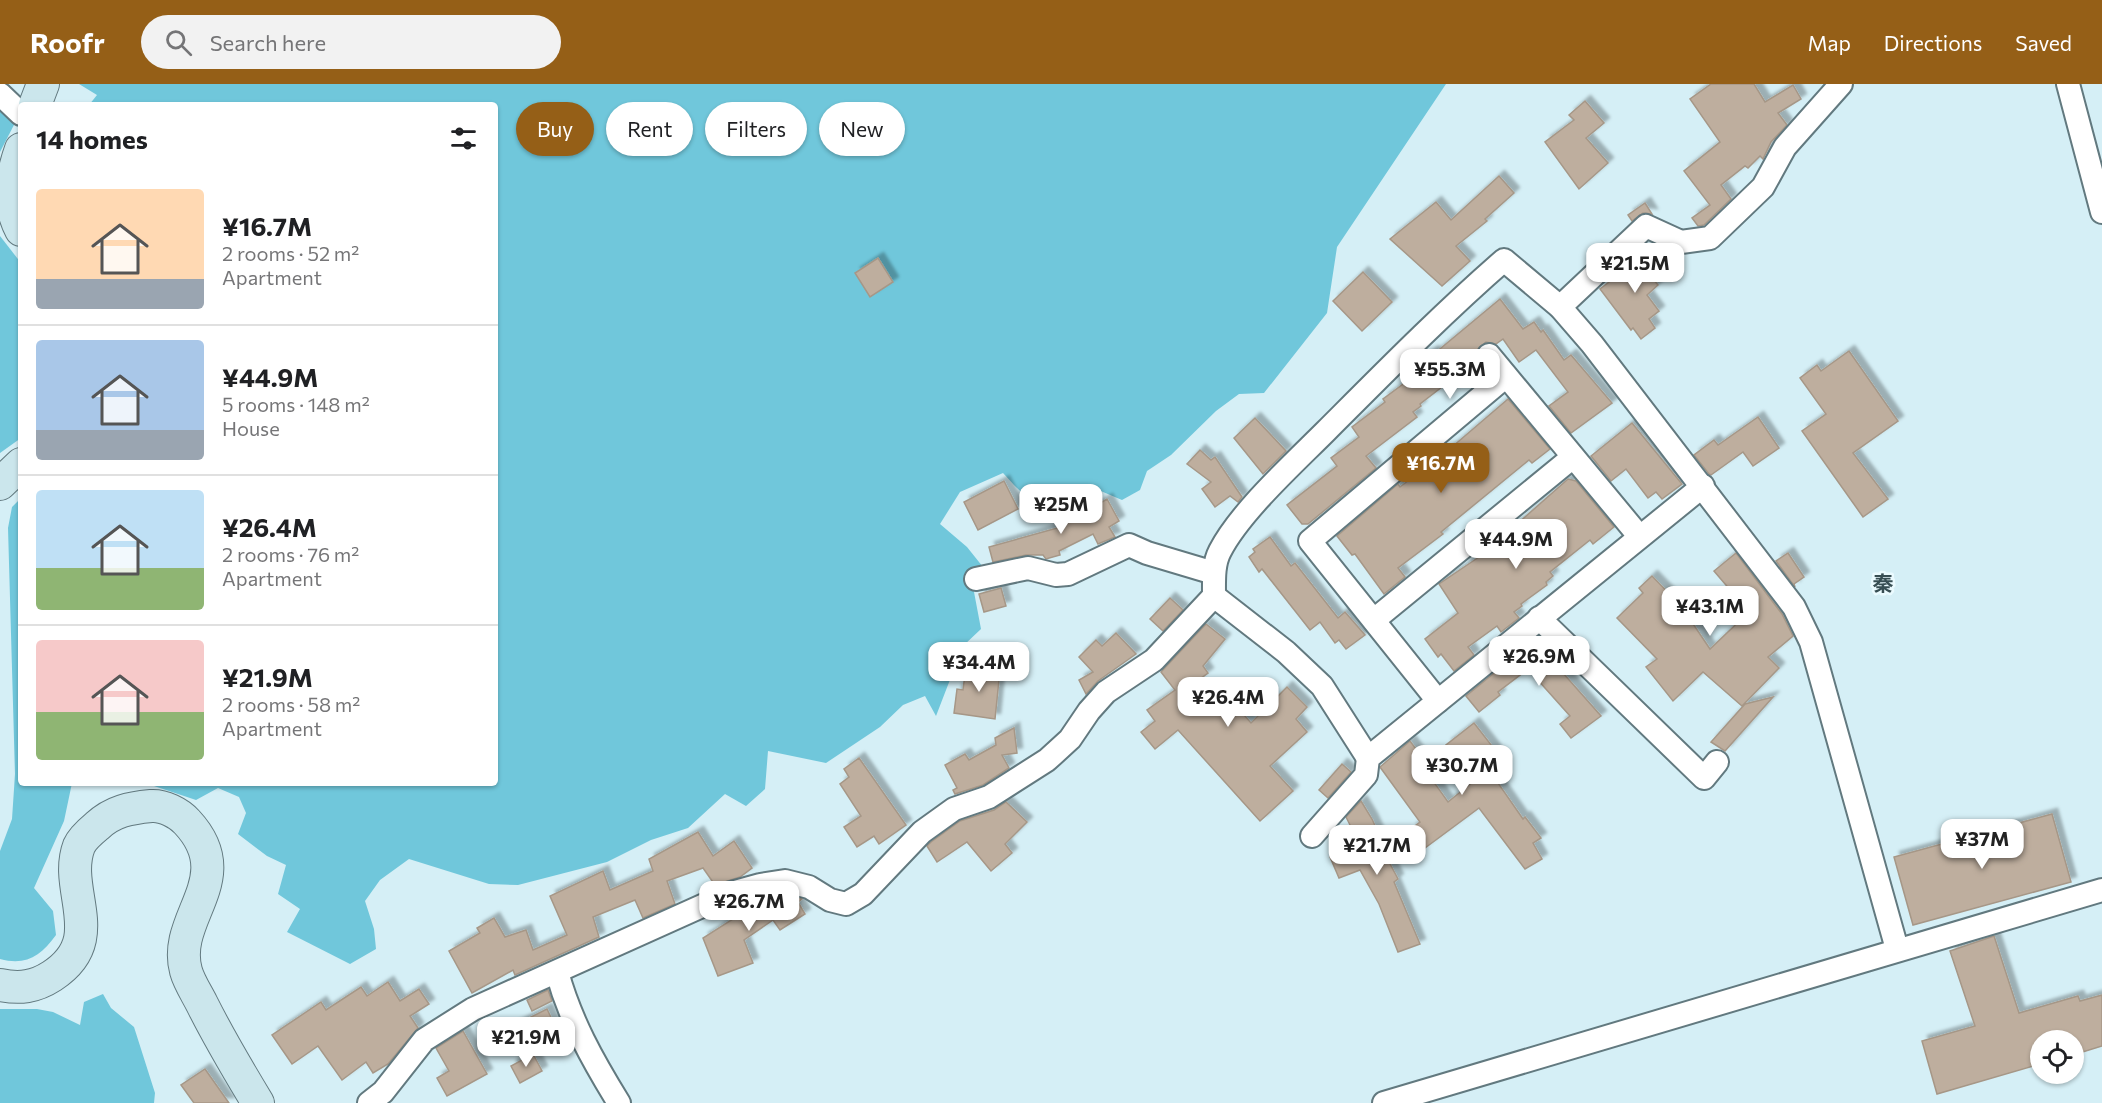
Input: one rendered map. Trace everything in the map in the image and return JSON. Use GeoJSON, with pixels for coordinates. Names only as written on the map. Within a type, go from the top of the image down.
{"type":"FeatureCollection","features":[{"type":"Feature","properties":{"kind":"street"},"geometry":{"type":"LineString","coordinates":[[36,102],[43,84]]}},
{"type":"Feature","properties":{"kind":"street"},"geometry":{"type":"LineString","coordinates":[[1560,307],[1646,226],[1681,242],[1710,238],[1763,188],[1785,147],[1840,84]]}},
{"type":"Feature","properties":{"kind":"street"},"geometry":{"type":"LineString","coordinates":[[2068,84],[2102,212]]}},
{"type":"Feature","properties":{"kind":"street"},"geometry":{"type":"LineString","coordinates":[[0,94],[18,111]]}},
{"type":"Feature","properties":{"kind":"street"},"geometry":{"type":"LineString","coordinates":[[18,159],[13,176],[12,195],[13,214],[18,224]]}},
{"type":"Feature","properties":{"kind":"street"},"geometry":{"type":"LineString","coordinates":[[369,1103],[383,1092],[424,1040],[443,1027],[473,1010],[731,893],[785,881],[809,887],[830,900],[846,904],[863,894],[922,832],[954,809],[989,797],[1047,760],[1070,739],[1089,711],[1106,692],[1154,660],[1214,596],[1214,573],[1219,552],[1235,528],[1296,461],[1455,303],[1504,260],[1560,307],[1703,486],[1794,607],[1811,642],[1897,949]]}},
{"type":"Feature","properties":{"kind":"street"},"geometry":{"type":"LineString","coordinates":[[1489,355],[1639,536]]}},
{"type":"Feature","properties":{"kind":"street"},"geometry":{"type":"LineString","coordinates":[[1438,701],[1310,541],[1506,376]]}},
{"type":"Feature","properties":{"kind":"street"},"geometry":{"type":"LineString","coordinates":[[1374,620],[1573,457]]}},
{"type":"Feature","properties":{"kind":"street"},"geometry":{"type":"LineString","coordinates":[[0,484],[18,467]]}},
{"type":"Feature","properties":{"kind":"street"},"geometry":{"type":"LineString","coordinates":[[1368,758],[1703,486]]}},
{"type":"Feature","properties":{"kind":"street"},"geometry":{"type":"LineString","coordinates":[[976,579],[1028,568],[1056,575],[1068,574],[1130,545],[1147,554],[1214,573]]}},
{"type":"Feature","properties":{"kind":"street"},"geometry":{"type":"LineString","coordinates":[[1214,596],[1286,652],[1322,686],[1368,758],[1366,775],[1312,837]]}},
{"type":"Feature","properties":{"kind":"street"},"geometry":{"type":"LineString","coordinates":[[1539,618],[1704,778],[1717,762]]}},
{"type":"Feature","properties":{"kind":"street"},"geometry":{"type":"LineString","coordinates":[[0,985],[16,988],[32,986],[60,970],[77,950],[83,919],[76,876],[79,846],[90,832],[111,814],[132,807],[156,806],[181,816],[200,836],[207,857],[207,881],[184,948],[186,972],[217,1035],[258,1103]]}},
{"type":"Feature","properties":{"kind":"street"},"geometry":{"type":"LineString","coordinates":[[1384,1103],[2102,890]]}},
{"type":"Feature","properties":{"kind":"street"},"geometry":{"type":"LineString","coordinates":[[557,972],[566,1004],[592,1059],[619,1103]]}},
{"type":"Feature","properties":{"kind":"shaded area"},"geometry":{"type":"Polygon","coordinates":[[[79,84],[1446,84],[1337,247],[1327,313],[1264,393],[1239,394],[1216,411],[1171,455],[1147,471],[1140,490],[1122,500],[1096,489],[1052,500],[1034,499],[1020,491],[1003,473],[960,492],[940,524],[967,547],[987,572],[974,592],[981,629],[963,646],[936,716],[925,696],[903,705],[880,727],[826,763],[768,751],[765,789],[746,806],[725,794],[688,828],[651,840],[607,862],[518,885],[489,884],[409,859],[380,880],[365,901],[374,929],[376,949],[350,964],[287,932],[300,909],[278,894],[286,865],[267,856],[238,834],[246,813],[239,797],[218,788],[196,800],[154,786],[498,786],[498,102],[91,102],[97,95],[79,84]]]}},
{"type":"Feature","properties":{"kind":"shaded area"},"geometry":{"type":"Polygon","coordinates":[[[0,106],[16,121],[0,152],[0,106]]]}},
{"type":"Feature","properties":{"kind":"shaded area"},"geometry":{"type":"Polygon","coordinates":[[[0,236],[18,259],[18,440],[0,453],[0,236]]]}},
{"type":"Feature","properties":{"kind":"shaded area"},"geometry":{"type":"Polygon","coordinates":[[[18,501],[18,786],[71,786],[64,821],[34,888],[53,911],[56,935],[39,954],[18,961],[0,959],[0,851],[12,819],[15,774],[8,528],[12,507],[18,501]]]}},
{"type":"Feature","properties":{"kind":"shaded area"},"geometry":{"type":"Polygon","coordinates":[[[103,994],[111,1008],[134,1027],[155,1093],[154,1103],[0,1103],[0,1009],[37,1009],[53,1012],[80,1025],[84,1002],[103,994]]]}},
{"type":"Feature","properties":{"kind":"building"},"geometry":{"type":"Polygon","coordinates":[[[1711,84],[1754,84],[1765,102],[1793,85],[1801,99],[1778,113],[1787,125],[1771,142],[1763,159],[1760,156],[1748,168],[1745,166],[1721,185],[1731,199],[1704,225],[1698,226],[1692,218],[1710,205],[1684,171],[1720,142],[1690,99],[1711,84]]]}},
{"type":"Feature","properties":{"kind":"building"},"geometry":{"type":"Polygon","coordinates":[[[1585,101],[1604,123],[1586,138],[1608,163],[1579,189],[1545,142],[1574,120],[1569,115],[1585,101]]]}},
{"type":"Feature","properties":{"kind":"building"},"geometry":{"type":"Polygon","coordinates":[[[1499,176],[1514,193],[1485,219],[1487,221],[1456,246],[1470,261],[1442,286],[1390,239],[1436,202],[1451,220],[1499,176]]]}},
{"type":"Feature","properties":{"kind":"building"},"geometry":{"type":"Polygon","coordinates":[[[1645,203],[1652,214],[1643,213],[1632,221],[1628,215],[1645,203]]]}},
{"type":"Feature","properties":{"kind":"building"},"geometry":{"type":"Polygon","coordinates":[[[1646,250],[1659,267],[1654,272],[1657,276],[1653,279],[1658,285],[1647,295],[1659,311],[1649,319],[1655,328],[1641,339],[1633,328],[1631,330],[1600,289],[1629,267],[1627,265],[1646,250]]]}},
{"type":"Feature","properties":{"kind":"building"},"geometry":{"type":"Polygon","coordinates":[[[878,258],[893,282],[870,297],[855,273],[878,258]]]}},
{"type":"Feature","properties":{"kind":"building"},"geometry":{"type":"Polygon","coordinates":[[[1363,272],[1392,302],[1362,331],[1333,301],[1363,272]]]}},
{"type":"Feature","properties":{"kind":"building"},"geometry":{"type":"Polygon","coordinates":[[[1500,299],[1523,329],[1534,322],[1541,332],[1543,330],[1564,360],[1571,355],[1612,403],[1571,433],[1549,406],[1568,392],[1536,350],[1519,362],[1503,339],[1496,344],[1486,342],[1477,350],[1477,360],[1420,404],[1421,406],[1413,412],[1417,417],[1366,456],[1376,468],[1308,524],[1302,524],[1287,505],[1337,466],[1331,458],[1359,437],[1352,427],[1385,402],[1383,399],[1418,373],[1413,366],[1433,351],[1435,353],[1500,299]]]}},
{"type":"Feature","properties":{"kind":"building"},"geometry":{"type":"Polygon","coordinates":[[[1849,351],[1898,421],[1853,453],[1888,499],[1863,517],[1802,431],[1826,414],[1800,378],[1817,365],[1821,371],[1849,351]]]}},
{"type":"Feature","properties":{"kind":"building"},"geometry":{"type":"Polygon","coordinates":[[[1508,399],[1550,449],[1532,463],[1529,460],[1441,532],[1443,534],[1398,568],[1405,577],[1384,594],[1355,554],[1352,555],[1337,536],[1398,484],[1400,487],[1452,447],[1508,399]]]}},
{"type":"Feature","properties":{"kind":"building"},"geometry":{"type":"Polygon","coordinates":[[[1758,417],[1779,448],[1753,466],[1743,452],[1711,475],[1709,474],[1694,455],[1714,440],[1718,445],[1758,417]]]}},
{"type":"Feature","properties":{"kind":"building"},"geometry":{"type":"Polygon","coordinates":[[[1255,418],[1286,451],[1263,474],[1234,438],[1255,418]]]}},
{"type":"Feature","properties":{"kind":"building"},"geometry":{"type":"Polygon","coordinates":[[[1632,423],[1682,484],[1662,499],[1656,492],[1648,498],[1626,469],[1611,481],[1591,456],[1632,423]]]}},
{"type":"Feature","properties":{"kind":"building"},"geometry":{"type":"Polygon","coordinates":[[[1200,450],[1211,460],[1215,457],[1242,497],[1238,502],[1230,496],[1215,507],[1202,489],[1211,482],[1187,464],[1200,450]]]}},
{"type":"Feature","properties":{"kind":"building"},"geometry":{"type":"Polygon","coordinates":[[[1568,479],[1576,481],[1614,527],[1593,544],[1590,540],[1550,572],[1553,576],[1546,582],[1547,585],[1514,612],[1519,618],[1501,632],[1497,626],[1468,647],[1474,655],[1454,671],[1441,654],[1438,657],[1425,639],[1458,613],[1439,584],[1482,555],[1568,479]]]}},
{"type":"Feature","properties":{"kind":"building"},"geometry":{"type":"Polygon","coordinates":[[[1004,481],[1018,509],[978,530],[964,502],[1004,481]]]}},
{"type":"Feature","properties":{"kind":"building"},"geometry":{"type":"Polygon","coordinates":[[[1107,499],[1119,521],[1109,527],[1115,537],[1098,544],[1093,534],[1059,551],[1060,555],[1046,559],[1043,555],[1026,555],[993,562],[989,547],[1061,527],[1059,522],[1076,514],[1077,517],[1107,499]]]}},
{"type":"Feature","properties":{"kind":"building"},"geometry":{"type":"Polygon","coordinates":[[[1270,537],[1291,566],[1295,563],[1338,618],[1345,612],[1365,635],[1346,649],[1339,640],[1335,643],[1320,622],[1310,630],[1262,569],[1259,572],[1249,557],[1255,552],[1253,549],[1270,537]]]}},
{"type":"Feature","properties":{"kind":"building"},"geometry":{"type":"Polygon","coordinates":[[[1736,553],[1782,614],[1793,636],[1768,657],[1779,668],[1742,706],[1703,672],[1673,701],[1646,667],[1657,659],[1617,618],[1643,593],[1639,588],[1652,576],[1681,606],[1710,649],[1749,612],[1714,571],[1736,553]]]}},
{"type":"Feature","properties":{"kind":"building"},"geometry":{"type":"Polygon","coordinates":[[[1788,553],[1804,577],[1794,584],[1795,587],[1776,561],[1788,553]]]}},
{"type":"Feature","properties":{"kind":"building"},"geometry":{"type":"Polygon","coordinates":[[[1001,588],[1006,606],[984,612],[979,594],[1001,588]]]}},
{"type":"Feature","properties":{"kind":"building"},"geometry":{"type":"Polygon","coordinates":[[[1170,598],[1183,610],[1163,631],[1150,619],[1170,598]]]}},
{"type":"Feature","properties":{"kind":"building"},"geometry":{"type":"Polygon","coordinates":[[[1206,624],[1225,639],[1203,666],[1208,673],[1196,682],[1217,712],[1231,700],[1251,723],[1287,687],[1307,707],[1296,719],[1307,732],[1270,766],[1293,791],[1260,821],[1178,730],[1155,749],[1141,732],[1155,721],[1147,710],[1175,690],[1161,672],[1206,624]]]}},
{"type":"Feature","properties":{"kind":"building"},"geometry":{"type":"Polygon","coordinates":[[[1116,633],[1136,654],[1098,681],[1086,694],[1079,680],[1093,672],[1079,657],[1096,640],[1102,646],[1116,633]]]}},
{"type":"Feature","properties":{"kind":"building"},"geometry":{"type":"Polygon","coordinates":[[[1537,638],[1555,664],[1601,716],[1571,738],[1560,724],[1570,716],[1528,669],[1498,692],[1500,695],[1479,712],[1466,696],[1537,638]]]}},
{"type":"Feature","properties":{"kind":"building"},"geometry":{"type":"Polygon","coordinates":[[[966,666],[1000,670],[995,719],[954,713],[957,689],[963,690],[966,666]]]}},
{"type":"Feature","properties":{"kind":"building"},"geometry":{"type":"Polygon","coordinates":[[[1773,697],[1725,751],[1711,742],[1745,704],[1773,697]]]}},
{"type":"Feature","properties":{"kind":"building"},"geometry":{"type":"Polygon","coordinates":[[[1474,723],[1499,755],[1488,763],[1502,781],[1498,783],[1523,819],[1525,817],[1541,838],[1533,843],[1542,859],[1525,869],[1479,808],[1425,848],[1411,829],[1420,822],[1380,767],[1410,741],[1422,757],[1418,760],[1448,802],[1474,781],[1446,745],[1474,723]]]}},
{"type":"Feature","properties":{"kind":"building"},"geometry":{"type":"Polygon","coordinates":[[[1014,728],[1017,753],[1002,755],[1009,768],[983,785],[955,794],[953,790],[957,788],[945,765],[965,754],[969,760],[996,745],[995,738],[1014,728]]]}},
{"type":"Feature","properties":{"kind":"building"},"geometry":{"type":"Polygon","coordinates":[[[859,758],[906,825],[879,844],[874,836],[857,847],[844,827],[861,816],[840,784],[849,777],[844,769],[859,758]]]}},
{"type":"Feature","properties":{"kind":"building"},"geometry":{"type":"Polygon","coordinates":[[[1342,764],[1351,772],[1328,798],[1319,790],[1342,764]]]}},
{"type":"Feature","properties":{"kind":"building"},"geometry":{"type":"Polygon","coordinates":[[[1361,801],[1389,857],[1387,858],[1398,879],[1394,882],[1420,944],[1398,952],[1379,904],[1360,870],[1339,878],[1330,857],[1360,845],[1346,817],[1361,801]]]}},
{"type":"Feature","properties":{"kind":"building"},"geometry":{"type":"Polygon","coordinates":[[[1006,802],[1027,822],[1005,844],[1012,853],[991,871],[967,842],[937,862],[927,846],[931,842],[960,821],[994,810],[1006,802]]]}},
{"type":"Feature","properties":{"kind":"building"},"geometry":{"type":"Polygon","coordinates":[[[2052,814],[2071,882],[1913,925],[1894,857],[2052,814]]]}},
{"type":"Feature","properties":{"kind":"building"},"geometry":{"type":"Polygon","coordinates":[[[698,832],[713,856],[734,841],[752,868],[740,877],[715,885],[703,868],[667,881],[675,904],[643,918],[635,900],[593,917],[599,937],[515,975],[513,970],[472,993],[449,951],[480,933],[477,928],[494,918],[505,937],[526,930],[533,950],[567,935],[550,896],[603,871],[610,890],[653,871],[649,859],[698,832]]]}},
{"type":"Feature","properties":{"kind":"building"},"geometry":{"type":"Polygon","coordinates":[[[780,895],[802,899],[798,902],[805,914],[780,930],[773,920],[744,940],[753,963],[718,976],[703,938],[766,898],[774,899],[780,895]]]}},
{"type":"Feature","properties":{"kind":"building"},"geometry":{"type":"Polygon","coordinates":[[[1994,936],[2019,1013],[2078,996],[2080,1001],[2102,995],[2102,1046],[2084,1052],[2084,1030],[2030,1030],[2030,1067],[1937,1094],[1922,1041],[1975,1026],[1950,951],[1994,936]]]}},
{"type":"Feature","properties":{"kind":"building"},"geometry":{"type":"Polygon","coordinates":[[[388,982],[400,1001],[419,989],[429,1004],[410,1016],[418,1028],[388,1064],[373,1073],[366,1062],[342,1080],[318,1046],[292,1064],[272,1035],[321,1002],[326,1010],[361,987],[367,996],[388,982]]]}},
{"type":"Feature","properties":{"kind":"building"},"geometry":{"type":"Polygon","coordinates":[[[548,990],[552,1001],[532,1011],[527,1000],[548,990]]]}},
{"type":"Feature","properties":{"kind":"building"},"geometry":{"type":"Polygon","coordinates":[[[547,1009],[555,1026],[537,1035],[542,1045],[525,1054],[511,1027],[547,1009]]]}},
{"type":"Feature","properties":{"kind":"building"},"geometry":{"type":"Polygon","coordinates":[[[463,1031],[487,1074],[447,1096],[437,1078],[449,1071],[436,1048],[463,1031]]]}},
{"type":"Feature","properties":{"kind":"building"},"geometry":{"type":"Polygon","coordinates":[[[533,1054],[542,1071],[520,1083],[511,1066],[533,1054]]]}},
{"type":"Feature","properties":{"kind":"building"},"geometry":{"type":"Polygon","coordinates":[[[205,1069],[229,1103],[194,1103],[181,1085],[205,1069]]]}},
{"type":"Feature","properties":{"kind":"district","name":"秦"},"geometry":{"type":"Point","coordinates":[1883,584]}}]}
